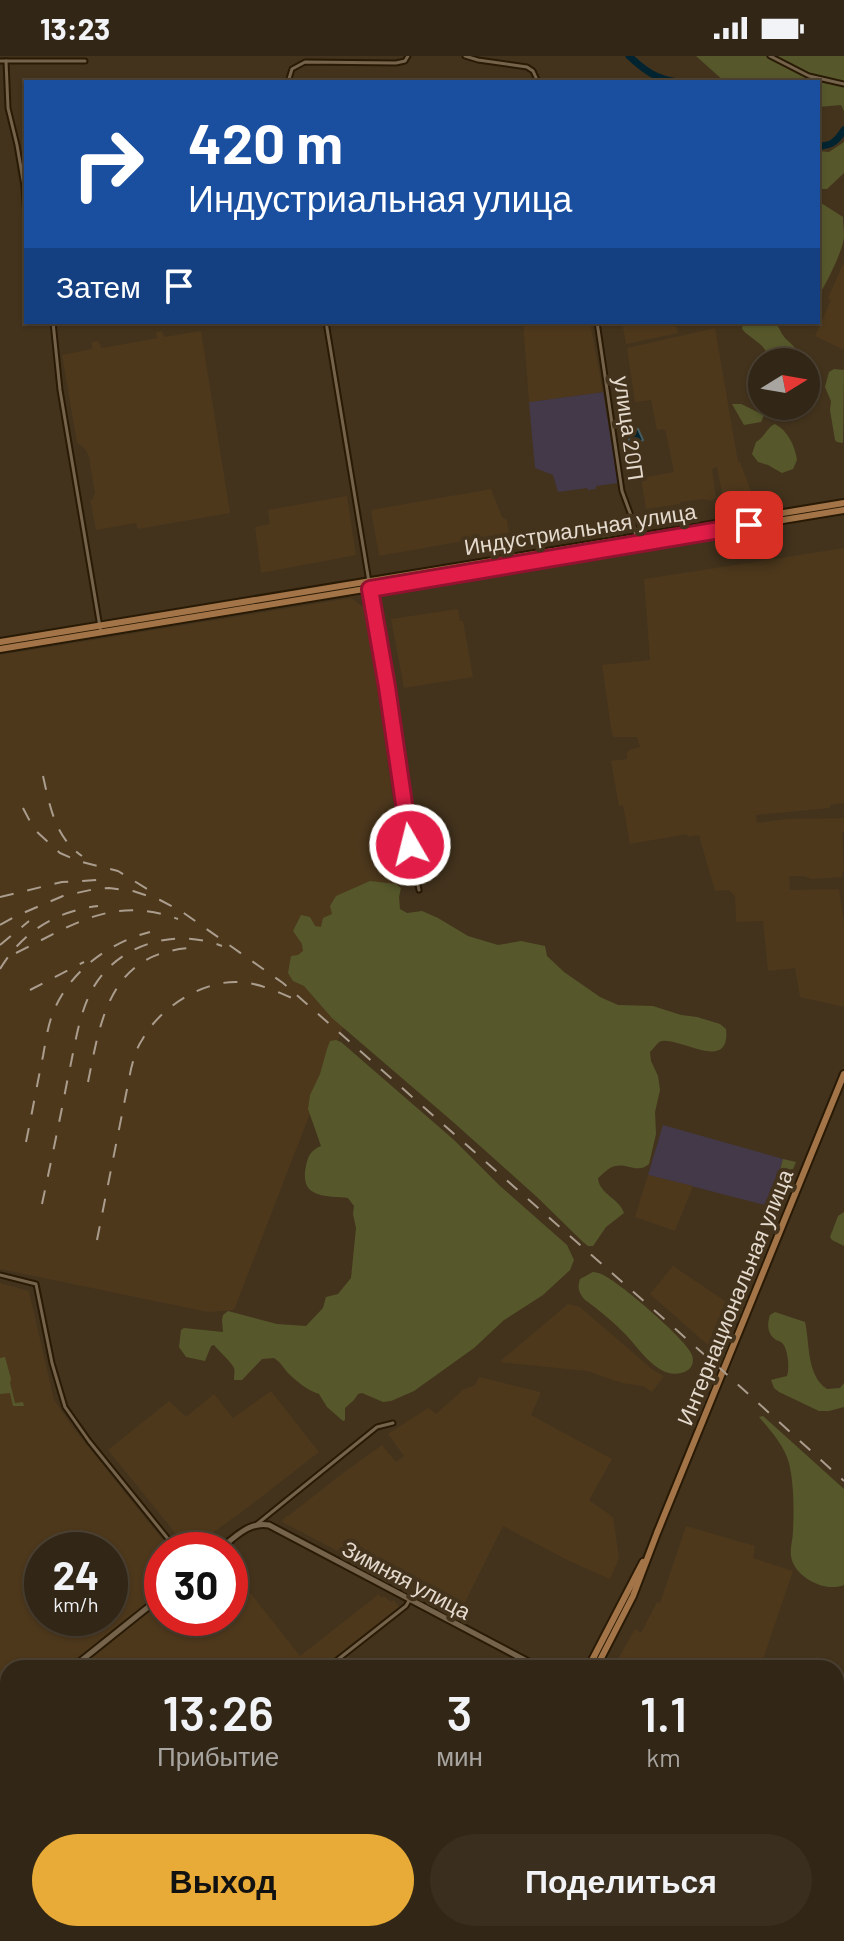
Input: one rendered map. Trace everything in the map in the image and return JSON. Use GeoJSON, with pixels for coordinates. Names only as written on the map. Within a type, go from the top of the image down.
{"type":"FeatureCollection","features":[{"type":"Feature","properties":{"kind":"main road","name":"Индустриальная улица"},"geometry":{"type":"LineString","coordinates":[[369,585],[844,503]]}},
{"type":"Feature","properties":{"kind":"main road","name":"Индустриальная улица"},"geometry":{"type":"LineString","coordinates":[[0,649],[369,585],[844,510]]}},
{"type":"Feature","properties":{"kind":"main road","name":"Индустриальная улица"},"geometry":{"type":"LineString","coordinates":[[0,642],[101,630]]}},
{"type":"Feature","properties":{"kind":"main road","name":"Интернациональная улица"},"geometry":{"type":"LineString","coordinates":[[600,1660],[633,1596],[844,1074]]}},
{"type":"Feature","properties":{"kind":"main road","name":"Зимняя улица"},"geometry":{"type":"LineString","coordinates":[[257,1524],[275,1528],[525,1660]]}},
{"type":"Feature","properties":{"kind":"main road"},"geometry":{"type":"LineString","coordinates":[[242,1532],[257,1524]]}},
{"type":"Feature","properties":{"kind":"main road","name":"Интернациональная улица"},"geometry":{"type":"LineString","coordinates":[[592,1660],[657,1533]]}},
{"type":"Feature","properties":{"kind":"main road"},"geometry":{"type":"LineString","coordinates":[[82,1660],[144,1610]]}},
{"type":"Feature","properties":{"kind":"street"},"geometry":{"type":"LineString","coordinates":[[289,80],[292,69],[305,62],[396,63],[403,62],[408,56]]}},
{"type":"Feature","properties":{"kind":"street"},"geometry":{"type":"LineString","coordinates":[[465,56],[527,67],[537,80]]}},
{"type":"Feature","properties":{"kind":"street"},"geometry":{"type":"LineString","coordinates":[[770,56],[809,76],[844,84]]}},
{"type":"Feature","properties":{"kind":"street"},"geometry":{"type":"LineString","coordinates":[[24,186],[9,117],[3,61],[85,61]]}},
{"type":"Feature","properties":{"kind":"street"},"geometry":{"type":"LineString","coordinates":[[53,324],[60,390],[101,630]]}},
{"type":"Feature","properties":{"kind":"street"},"geometry":{"type":"LineString","coordinates":[[326,324],[419,890]]}},
{"type":"Feature","properties":{"kind":"street","name":"улица 20П"},"geometry":{"type":"LineString","coordinates":[[597,324],[622,491],[636,537]]}},
{"type":"Feature","properties":{"kind":"street"},"geometry":{"type":"LineString","coordinates":[[0,1275],[36,1284],[52,1363],[65,1407],[162,1532]]}},
{"type":"Feature","properties":{"kind":"street"},"geometry":{"type":"LineString","coordinates":[[257,1524],[377,1427],[393,1423]]}},
{"type":"Feature","properties":{"kind":"street"},"geometry":{"type":"LineString","coordinates":[[273,1512],[275,1528]]}},
{"type":"Feature","properties":{"kind":"street"},"geometry":{"type":"LineString","coordinates":[[266,1517],[275,1528]]}},
{"type":"Feature","properties":{"kind":"street"},"geometry":{"type":"LineString","coordinates":[[337,1660],[406,1606],[410,1599]]}},
{"type":"Feature","properties":{"kind":"shaded area"},"geometry":{"type":"Polygon","coordinates":[[[844,262],[844,350],[815,336],[844,262]]]}},
{"type":"Feature","properties":{"kind":"shaded area"},"geometry":{"type":"Polygon","coordinates":[[[523,324],[590,324],[603,392],[529,402],[523,324]]]}},
{"type":"Feature","properties":{"kind":"shaded area"},"geometry":{"type":"Polygon","coordinates":[[[622,324],[676,324],[678,333],[626,344],[622,324]]]}},
{"type":"Feature","properties":{"kind":"shaded area"},"geometry":{"type":"Polygon","coordinates":[[[715,328],[738,462],[751,491],[723,499],[717,467],[712,469],[716,498],[646,509],[641,478],[674,472],[666,432],[664,429],[657,430],[651,400],[635,402],[627,348],[715,328]]]}},
{"type":"Feature","properties":{"kind":"shaded area"},"geometry":{"type":"Polygon","coordinates":[[[162,331],[164,337],[201,331],[230,513],[138,529],[136,523],[96,530],[90,500],[95,493],[89,457],[77,443],[62,355],[92,349],[92,342],[98,341],[102,348],[157,338],[156,332],[162,331]]]}},
{"type":"Feature","properties":{"kind":"shaded area"},"geometry":{"type":"Polygon","coordinates":[[[603,392],[618,483],[596,486],[596,489],[558,492],[553,475],[535,468],[529,402],[603,392]]]}},
{"type":"Feature","properties":{"kind":"shaded area"},"geometry":{"type":"Polygon","coordinates":[[[491,489],[502,517],[507,520],[509,533],[379,556],[371,510],[491,489]]]}},
{"type":"Feature","properties":{"kind":"shaded area"},"geometry":{"type":"Polygon","coordinates":[[[347,496],[356,555],[261,573],[255,527],[270,524],[268,510],[347,496]]]}},
{"type":"Feature","properties":{"kind":"shaded area"},"geometry":{"type":"Polygon","coordinates":[[[844,548],[844,803],[830,805],[830,808],[756,815],[757,823],[844,818],[842,877],[812,879],[789,876],[790,890],[839,889],[844,923],[844,1007],[800,997],[795,968],[768,971],[763,921],[736,922],[735,896],[729,890],[715,891],[699,835],[688,837],[687,834],[630,844],[611,761],[627,759],[629,750],[640,747],[637,737],[614,737],[612,734],[602,665],[650,660],[644,579],[844,548]]]}},
{"type":"Feature","properties":{"kind":"shaded area"},"geometry":{"type":"Polygon","coordinates":[[[351,598],[367,610],[403,873],[234,1310],[208,1312],[0,1269],[0,655],[351,598]]]}},
{"type":"Feature","properties":{"kind":"shaded area"},"geometry":{"type":"Polygon","coordinates":[[[458,609],[473,677],[404,688],[391,619],[458,609]]]}},
{"type":"Feature","properties":{"kind":"shaded area"},"geometry":{"type":"Polygon","coordinates":[[[663,1125],[783,1159],[769,1206],[648,1175],[663,1125]]]}},
{"type":"Feature","properties":{"kind":"shaded area"},"geometry":{"type":"Polygon","coordinates":[[[648,1175],[693,1186],[675,1231],[635,1217],[648,1175]]]}},
{"type":"Feature","properties":{"kind":"shaded area"},"geometry":{"type":"Polygon","coordinates":[[[673,1266],[731,1305],[709,1346],[650,1294],[673,1266]]]}},
{"type":"Feature","properties":{"kind":"shaded area"},"geometry":{"type":"Polygon","coordinates":[[[0,1283],[29,1291],[54,1400],[157,1532],[144,1532],[144,1606],[128,1619],[128,1532],[24,1532],[24,1636],[106,1636],[76,1660],[0,1660],[0,1283]]]}},
{"type":"Feature","properties":{"kind":"shaded area"},"geometry":{"type":"Polygon","coordinates":[[[568,1304],[580,1307],[664,1376],[652,1392],[643,1386],[622,1383],[587,1371],[499,1362],[568,1304]]]}},
{"type":"Feature","properties":{"kind":"shaded area"},"geometry":{"type":"Polygon","coordinates":[[[479,1377],[540,1392],[531,1415],[612,1459],[589,1500],[613,1517],[619,1558],[610,1579],[503,1526],[459,1614],[282,1522],[382,1445],[396,1462],[404,1456],[388,1434],[428,1408],[436,1414],[464,1389],[475,1385],[479,1377]]]}},
{"type":"Feature","properties":{"kind":"shaded area"},"geometry":{"type":"Polygon","coordinates":[[[271,1391],[319,1452],[214,1532],[174,1532],[108,1450],[169,1401],[186,1417],[214,1394],[233,1418],[271,1391]]]}},
{"type":"Feature","properties":{"kind":"shaded area"},"geometry":{"type":"Polygon","coordinates":[[[686,1526],[755,1546],[753,1558],[793,1571],[763,1660],[618,1660],[635,1629],[641,1633],[657,1602],[660,1603],[686,1526]]]}},
{"type":"Feature","properties":{"kind":"shaded area"},"geometry":{"type":"Polygon","coordinates":[[[248,1590],[300,1656],[379,1594],[391,1602],[394,1600],[399,1607],[331,1660],[88,1660],[118,1636],[128,1636],[128,1628],[144,1615],[144,1636],[248,1636],[248,1590]]]}},
{"type":"Feature","properties":{"kind":"green space"},"geometry":{"type":"Polygon","coordinates":[[[696,56],[844,56],[844,111],[841,105],[820,107],[820,80],[723,80],[696,56]]]}},
{"type":"Feature","properties":{"kind":"green space"},"geometry":{"type":"Polygon","coordinates":[[[844,142],[844,173],[827,189],[820,189],[820,151],[829,152],[844,142]]]}},
{"type":"Feature","properties":{"kind":"green space"},"geometry":{"type":"Polygon","coordinates":[[[820,202],[843,217],[841,250],[820,293],[820,202]]]}},
{"type":"Feature","properties":{"kind":"green space"},"geometry":{"type":"Polygon","coordinates":[[[743,324],[776,324],[795,348],[763,348],[742,329],[743,324]]]}},
{"type":"Feature","properties":{"kind":"green space"},"geometry":{"type":"Polygon","coordinates":[[[844,370],[843,443],[835,440],[831,401],[825,387],[829,372],[844,370]]]}},
{"type":"Feature","properties":{"kind":"green space"},"geometry":{"type":"Polygon","coordinates":[[[732,404],[748,407],[748,420],[762,420],[744,425],[732,404]]]}},
{"type":"Feature","properties":{"kind":"green space"},"geometry":{"type":"Polygon","coordinates":[[[775,424],[790,439],[797,460],[793,469],[782,473],[758,462],[752,454],[756,442],[775,424]]]}},
{"type":"Feature","properties":{"kind":"green space"},"geometry":{"type":"Polygon","coordinates":[[[612,521],[620,530],[620,536],[604,539],[602,527],[612,521]]]}},
{"type":"Feature","properties":{"kind":"green space"},"geometry":{"type":"Polygon","coordinates":[[[370,881],[396,884],[401,888],[400,909],[407,913],[422,911],[468,936],[498,945],[521,941],[545,946],[547,956],[564,972],[600,997],[618,1005],[653,1006],[720,1024],[726,1029],[725,1043],[720,1050],[700,1050],[667,1041],[659,1042],[650,1052],[660,1090],[655,1112],[656,1134],[649,1164],[641,1168],[615,1166],[598,1178],[602,1188],[624,1213],[606,1227],[593,1246],[583,1242],[452,1121],[332,1018],[288,973],[291,956],[303,951],[293,931],[301,915],[310,917],[315,926],[321,927],[323,918],[332,914],[330,906],[336,896],[370,881]]]}},
{"type":"Feature","properties":{"kind":"green space"},"geometry":{"type":"Polygon","coordinates":[[[336,1040],[454,1140],[567,1245],[574,1260],[570,1270],[543,1295],[504,1320],[474,1348],[414,1391],[383,1402],[358,1394],[345,1408],[343,1421],[327,1407],[319,1394],[299,1383],[274,1358],[262,1359],[242,1380],[234,1380],[233,1366],[214,1345],[205,1361],[186,1357],[179,1347],[184,1328],[223,1332],[223,1315],[228,1311],[277,1324],[306,1326],[323,1308],[326,1297],[338,1294],[351,1278],[356,1228],[354,1206],[348,1198],[330,1197],[310,1190],[305,1176],[309,1156],[321,1146],[308,1109],[310,1095],[330,1041],[336,1040]]]}},
{"type":"Feature","properties":{"kind":"green space"},"geometry":{"type":"Polygon","coordinates":[[[783,1159],[796,1162],[788,1181],[778,1178],[783,1159]]]}},
{"type":"Feature","properties":{"kind":"green space"},"geometry":{"type":"Polygon","coordinates":[[[844,1212],[844,1246],[830,1237],[838,1216],[844,1212]]]}},
{"type":"Feature","properties":{"kind":"green space"},"geometry":{"type":"Polygon","coordinates":[[[593,1272],[625,1290],[679,1337],[692,1355],[693,1362],[689,1369],[673,1374],[658,1368],[618,1327],[585,1300],[579,1290],[580,1279],[593,1272]]]}},
{"type":"Feature","properties":{"kind":"green space"},"geometry":{"type":"Polygon","coordinates":[[[775,1312],[805,1322],[815,1376],[827,1389],[840,1388],[844,1383],[844,1407],[819,1411],[774,1388],[771,1380],[787,1376],[788,1369],[784,1346],[773,1338],[768,1329],[770,1315],[775,1312]]]}},
{"type":"Feature","properties":{"kind":"green space"},"geometry":{"type":"Polygon","coordinates":[[[5,1357],[15,1403],[23,1402],[24,1406],[13,1406],[10,1393],[0,1394],[0,1358],[5,1357]]]}},
{"type":"Feature","properties":{"kind":"green space"},"geometry":{"type":"Polygon","coordinates":[[[763,1416],[844,1489],[844,1585],[820,1585],[804,1577],[793,1564],[793,1497],[789,1463],[780,1444],[759,1417],[763,1416]]]}},
{"type":"Feature","properties":{"kind":"water"},"geometry":{"type":"Polygon","coordinates":[[[638,429],[643,440],[633,458],[625,461],[626,446],[633,430],[638,429]]]}},
{"type":"Feature","properties":{"kind":"water"},"geometry":{"type":"Polygon","coordinates":[[[578,529],[539,541],[515,542],[533,530],[578,529]]]}},
{"type":"Feature","properties":{"kind":"waterway"},"geometry":{"type":"LineString","coordinates":[[629,56],[651,74],[668,80]]}},
{"type":"Feature","properties":{"kind":"waterway"},"geometry":{"type":"LineString","coordinates":[[820,146],[834,142],[844,130]]}},
{"type":"Feature","properties":{"kind":"railway"},"geometry":{"type":"LineString","coordinates":[[43,776],[60,831],[82,856]]}},
{"type":"Feature","properties":{"kind":"railway"},"geometry":{"type":"LineString","coordinates":[[23,808],[34,829],[60,853],[118,871],[152,892]]}},
{"type":"Feature","properties":{"kind":"railway"},"geometry":{"type":"LineString","coordinates":[[0,897],[62,882],[98,880]]}},
{"type":"Feature","properties":{"kind":"railway"},"geometry":{"type":"LineString","coordinates":[[0,925],[63,896],[95,889],[133,891],[181,911],[283,983],[844,1481]]}},
{"type":"Feature","properties":{"kind":"railway"},"geometry":{"type":"LineString","coordinates":[[0,969],[19,944],[54,918],[98,906]]}},
{"type":"Feature","properties":{"kind":"railway"},"geometry":{"type":"LineString","coordinates":[[16,953],[75,924],[113,912],[155,912],[178,919]]}},
{"type":"Feature","properties":{"kind":"railway"},"geometry":{"type":"LineString","coordinates":[[0,945],[29,921]]}},
{"type":"Feature","properties":{"kind":"railway"},"geometry":{"type":"LineString","coordinates":[[26,1142],[49,1026],[62,994],[82,970],[107,950],[150,932]]}},
{"type":"Feature","properties":{"kind":"railway"},"geometry":{"type":"LineString","coordinates":[[42,1204],[78,1031],[93,988],[118,960],[150,943],[186,939],[222,946]]}},
{"type":"Feature","properties":{"kind":"railway"},"geometry":{"type":"LineString","coordinates":[[88,1082],[105,1013],[126,976],[143,962],[164,953],[191,948]]}},
{"type":"Feature","properties":{"kind":"railway"},"geometry":{"type":"LineString","coordinates":[[30,990],[84,962]]}},
{"type":"Feature","properties":{"kind":"railway"},"geometry":{"type":"LineString","coordinates":[[97,1240],[131,1069],[138,1047],[150,1028],[183,998],[225,983],[253,984],[292,998]]}},
{"type":"Feature","properties":{"kind":"route"},"geometry":{"type":"LineString","coordinates":[[410,845],[370,589],[749,525]]}}]}
